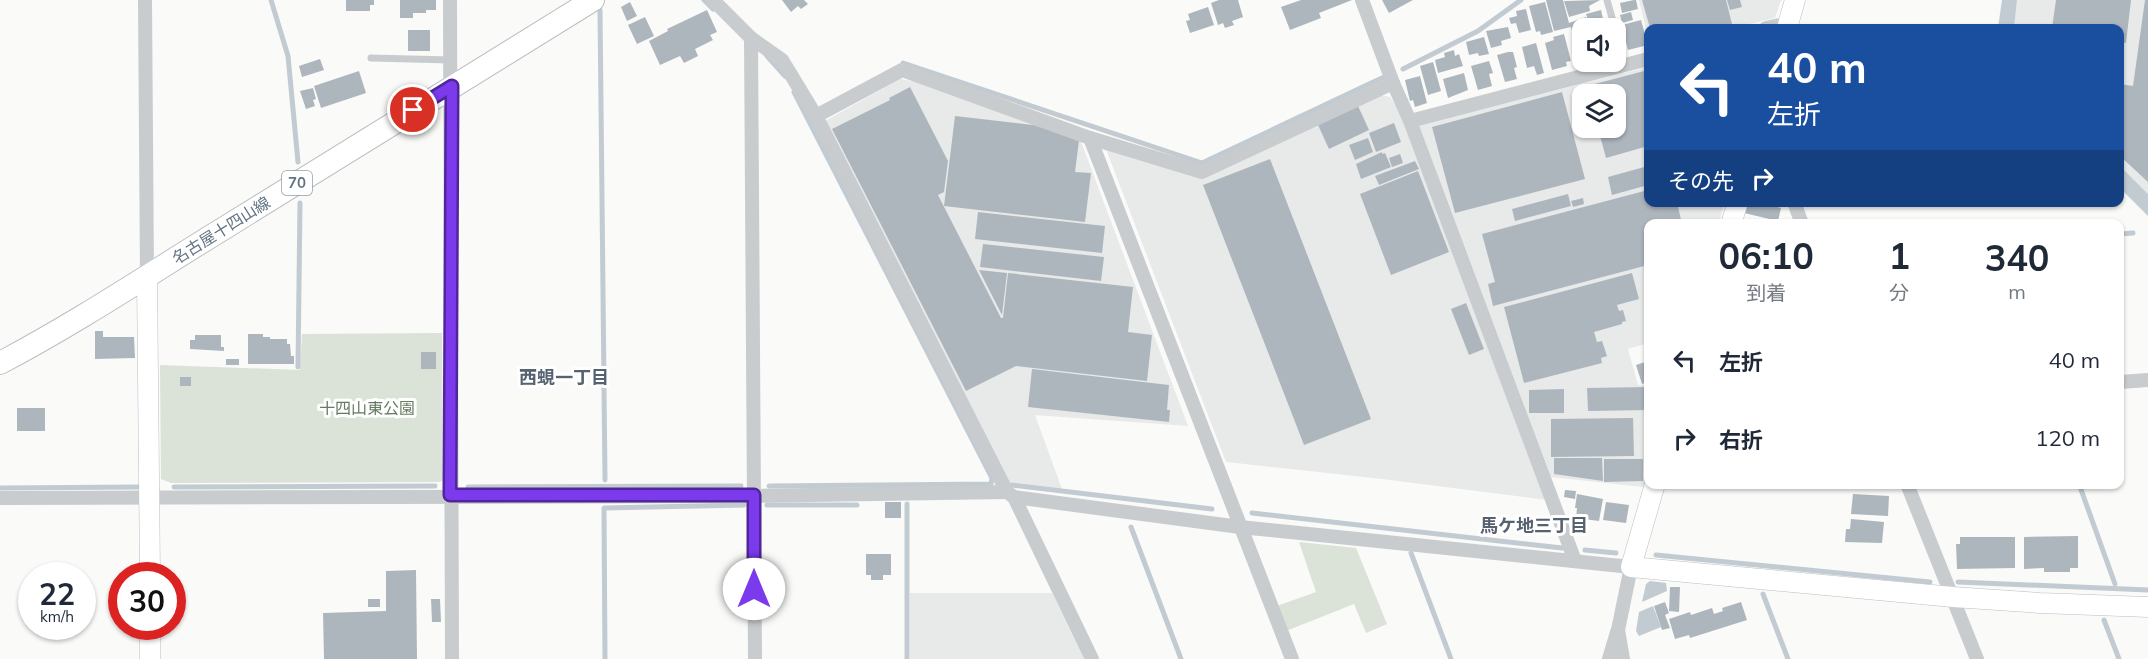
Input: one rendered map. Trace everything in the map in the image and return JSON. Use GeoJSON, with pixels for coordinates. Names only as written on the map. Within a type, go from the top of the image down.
{"type":"FeatureCollection","features":[{"type":"Feature","properties":{"kind":"main road","name":"名古屋十四山線"},"geometry":{"type":"LineString","coordinates":[[0,363],[147,276],[592,0]]}},
{"type":"Feature","properties":{"kind":"street"},"geometry":{"type":"LineString","coordinates":[[145,0],[150,562]]}},
{"type":"Feature","properties":{"kind":"street"},"geometry":{"type":"LineString","coordinates":[[450,0],[452,659]]}},
{"type":"Feature","properties":{"kind":"street"},"geometry":{"type":"LineString","coordinates":[[713,0],[751,38],[782,60],[816,116],[1011,495],[1092,659]]}},
{"type":"Feature","properties":{"kind":"street"},"geometry":{"type":"LineString","coordinates":[[1362,0],[1410,121],[1575,561]]}},
{"type":"Feature","properties":{"kind":"street"},"geometry":{"type":"LineString","coordinates":[[1788,24],[1795,0]]}},
{"type":"Feature","properties":{"kind":"street"},"geometry":{"type":"LineString","coordinates":[[751,38],[755,659]]}},
{"type":"Feature","properties":{"kind":"street"},"geometry":{"type":"LineString","coordinates":[[1626,64],[1644,60]]}},
{"type":"Feature","properties":{"kind":"street"},"geometry":{"type":"LineString","coordinates":[[816,116],[902,70],[1090,138],[1202,172],[1393,82]]}},
{"type":"Feature","properties":{"kind":"street"},"geometry":{"type":"LineString","coordinates":[[1410,121],[1597,72]]}},
{"type":"Feature","properties":{"kind":"street"},"geometry":{"type":"LineString","coordinates":[[1090,138],[1292,659]]}},
{"type":"Feature","properties":{"kind":"street"},"geometry":{"type":"LineString","coordinates":[[2124,382],[2148,380]]}},
{"type":"Feature","properties":{"kind":"street"},"geometry":{"type":"LineString","coordinates":[[1610,659],[1631,567],[1654,489]]}},
{"type":"Feature","properties":{"kind":"street"},"geometry":{"type":"LineString","coordinates":[[1909,489],[1977,659]]}},
{"type":"Feature","properties":{"kind":"street"},"geometry":{"type":"LineString","coordinates":[[0,498],[1011,495],[1240,527],[1631,567],[1953,597],[2148,607]]}},
{"type":"Feature","properties":{"kind":"street"},"geometry":{"type":"LineString","coordinates":[[1618,630],[1623,659]]}},
{"type":"Feature","properties":{"kind":"street"},"geometry":{"type":"LineString","coordinates":[[150,640],[150,659]]}},
{"type":"Feature","properties":{"kind":"lane"},"geometry":{"type":"LineString","coordinates":[[1607,0],[1612,18]]}},
{"type":"Feature","properties":{"kind":"lane"},"geometry":{"type":"LineString","coordinates":[[371,58],[451,60]]}},
{"type":"Feature","properties":{"kind":"shaded area"},"geometry":{"type":"Polygon","coordinates":[[[1639,0],[1781,0],[1775,18],[1749,24],[1645,24],[1639,0]]]}},
{"type":"Feature","properties":{"kind":"shaded area"},"geometry":{"type":"Polygon","coordinates":[[[2002,0],[2017,0],[2014,24],[1999,24],[2002,0]]]}},
{"type":"Feature","properties":{"kind":"shaded area"},"geometry":{"type":"Polygon","coordinates":[[[2017,0],[2148,0],[2148,194],[2124,170],[2124,24],[2014,24],[2017,0]]]}},
{"type":"Feature","properties":{"kind":"shaded area"},"geometry":{"type":"Polygon","coordinates":[[[1644,68],[1644,207],[1723,207],[1720,219],[1644,219],[1644,344],[1628,349],[1638,385],[1644,386],[1643,487],[1551,477],[1419,125],[1572,86],[1572,138],[1626,138],[1626,84],[1581,84],[1644,68]]]}},
{"type":"Feature","properties":{"kind":"shaded area"},"geometry":{"type":"Polygon","coordinates":[[[900,79],[918,82],[1080,139],[1188,426],[1035,415],[1062,489],[1008,482],[825,121],[900,79]]]}},
{"type":"Feature","properties":{"kind":"shaded area"},"geometry":{"type":"Polygon","coordinates":[[[1379,95],[1390,97],[1397,107],[1547,500],[1226,462],[1106,149],[1202,177],[1379,95]]]}},
{"type":"Feature","properties":{"kind":"shaded area"},"geometry":{"type":"Polygon","coordinates":[[[2124,170],[2148,194],[2148,216],[2124,192],[2124,170]]]}},
{"type":"Feature","properties":{"kind":"shaded area"},"geometry":{"type":"Polygon","coordinates":[[[1650,581],[1666,583],[1667,591],[1642,602],[1646,584],[1650,581]]]}},
{"type":"Feature","properties":{"kind":"shaded area"},"geometry":{"type":"Polygon","coordinates":[[[910,593],[1052,593],[1084,659],[910,659],[910,593]]]}},
{"type":"Feature","properties":{"kind":"shaded area"},"geometry":{"type":"Polygon","coordinates":[[[1653,606],[1661,627],[1639,636],[1636,631],[1639,612],[1653,606]]]}},
{"type":"Feature","properties":{"kind":"green space","name":"十四山東公園"},"geometry":{"type":"Polygon","coordinates":[[[442,333],[443,480],[440,482],[171,483],[161,479],[160,365],[300,370],[302,334],[442,333]]]}},
{"type":"Feature","properties":{"kind":"green space"},"geometry":{"type":"Polygon","coordinates":[[[1299,542],[1356,548],[1387,624],[1366,633],[1354,604],[1286,631],[1277,606],[1316,592],[1299,542]]]}},
{"type":"Feature","properties":{"kind":"building"},"geometry":{"type":"Polygon","coordinates":[[[346,0],[374,0],[374,5],[370,5],[370,11],[346,11],[346,0]]]}},
{"type":"Feature","properties":{"kind":"building"},"geometry":{"type":"Polygon","coordinates":[[[400,0],[436,0],[436,10],[413,13],[413,18],[400,18],[400,0]]]}},
{"type":"Feature","properties":{"kind":"building"},"geometry":{"type":"Polygon","coordinates":[[[782,0],[804,0],[808,4],[801,9],[798,6],[791,12],[782,0]]]}},
{"type":"Feature","properties":{"kind":"building"},"geometry":{"type":"Polygon","coordinates":[[[1219,0],[1238,0],[1243,17],[1232,21],[1234,25],[1225,28],[1223,23],[1218,25],[1211,3],[1219,0]]]}},
{"type":"Feature","properties":{"kind":"building"},"geometry":{"type":"Polygon","coordinates":[[[1301,0],[1352,0],[1319,13],[1321,18],[1290,30],[1281,7],[1301,0]]]}},
{"type":"Feature","properties":{"kind":"building"},"geometry":{"type":"Polygon","coordinates":[[[1382,0],[1413,0],[1389,13],[1382,0]]]}},
{"type":"Feature","properties":{"kind":"building"},"geometry":{"type":"Polygon","coordinates":[[[1546,0],[1563,0],[1569,23],[1572,22],[1572,31],[1571,27],[1554,31],[1546,0]]]}},
{"type":"Feature","properties":{"kind":"building"},"geometry":{"type":"Polygon","coordinates":[[[1600,0],[1589,6],[1590,11],[1569,17],[1564,1],[1600,0]]]}},
{"type":"Feature","properties":{"kind":"building"},"geometry":{"type":"Polygon","coordinates":[[[1636,0],[1638,9],[1622,13],[1620,3],[1636,0]]]}},
{"type":"Feature","properties":{"kind":"building"},"geometry":{"type":"Polygon","coordinates":[[[1642,0],[1726,0],[1732,24],[1649,24],[1642,0]]]}},
{"type":"Feature","properties":{"kind":"building"},"geometry":{"type":"Polygon","coordinates":[[[1727,0],[1740,0],[1742,7],[1730,10],[1727,0]]]}},
{"type":"Feature","properties":{"kind":"building"},"geometry":{"type":"Polygon","coordinates":[[[2056,0],[2131,0],[2126,43],[2124,43],[2124,24],[2053,24],[2056,0]]]}},
{"type":"Feature","properties":{"kind":"building"},"geometry":{"type":"Polygon","coordinates":[[[2145,0],[2148,0],[2148,182],[2124,160],[2124,85],[2133,86],[2145,0]]]}},
{"type":"Feature","properties":{"kind":"building"},"geometry":{"type":"Polygon","coordinates":[[[630,2],[637,16],[627,21],[621,7],[630,2]]]}},
{"type":"Feature","properties":{"kind":"building"},"geometry":{"type":"Polygon","coordinates":[[[1545,2],[1553,32],[1541,35],[1540,31],[1536,32],[1529,6],[1545,2]]]}},
{"type":"Feature","properties":{"kind":"building"},"geometry":{"type":"Polygon","coordinates":[[[1208,7],[1214,25],[1190,33],[1186,21],[1190,20],[1188,14],[1208,7]]]}},
{"type":"Feature","properties":{"kind":"building"},"geometry":{"type":"Polygon","coordinates":[[[1526,9],[1531,30],[1519,33],[1516,23],[1511,24],[1509,18],[1517,16],[1516,11],[1526,9]]]}},
{"type":"Feature","properties":{"kind":"building"},"geometry":{"type":"Polygon","coordinates":[[[707,10],[717,32],[710,35],[713,40],[695,49],[698,56],[684,63],[680,56],[660,65],[649,41],[668,31],[667,29],[707,10]]]}},
{"type":"Feature","properties":{"kind":"building"},"geometry":{"type":"Polygon","coordinates":[[[1601,10],[1603,18],[1587,18],[1586,14],[1601,10]]]}},
{"type":"Feature","properties":{"kind":"building"},"geometry":{"type":"Polygon","coordinates":[[[1631,12],[1633,20],[1626,22],[1626,18],[1621,18],[1620,15],[1631,12]]]}},
{"type":"Feature","properties":{"kind":"building"},"geometry":{"type":"Polygon","coordinates":[[[645,17],[654,36],[637,44],[628,25],[645,17]]]}},
{"type":"Feature","properties":{"kind":"building"},"geometry":{"type":"Polygon","coordinates":[[[1641,20],[1644,46],[1628,50],[1626,24],[1641,20]]]}},
{"type":"Feature","properties":{"kind":"building"},"geometry":{"type":"Polygon","coordinates":[[[1508,27],[1511,38],[1501,41],[1502,45],[1491,48],[1486,31],[1508,27]]]}},
{"type":"Feature","properties":{"kind":"building"},"geometry":{"type":"Polygon","coordinates":[[[408,30],[430,30],[430,51],[408,51],[408,30]]]}},
{"type":"Feature","properties":{"kind":"building"},"geometry":{"type":"Polygon","coordinates":[[[1564,34],[1571,61],[1566,62],[1567,66],[1552,70],[1545,43],[1554,40],[1553,37],[1564,34]]]}},
{"type":"Feature","properties":{"kind":"building"},"geometry":{"type":"Polygon","coordinates":[[[1484,37],[1489,54],[1469,55],[1466,42],[1484,37]]]}},
{"type":"Feature","properties":{"kind":"building"},"geometry":{"type":"Polygon","coordinates":[[[1536,43],[1544,73],[1537,75],[1534,66],[1527,68],[1522,47],[1536,43]]]}},
{"type":"Feature","properties":{"kind":"building"},"geometry":{"type":"Polygon","coordinates":[[[1454,50],[1455,56],[1459,54],[1463,66],[1438,73],[1435,60],[1445,57],[1444,53],[1454,50]]]}},
{"type":"Feature","properties":{"kind":"building"},"geometry":{"type":"Polygon","coordinates":[[[1513,52],[1517,79],[1505,82],[1497,55],[1513,52]]]}},
{"type":"Feature","properties":{"kind":"building"},"geometry":{"type":"Polygon","coordinates":[[[320,59],[324,70],[302,77],[299,66],[320,59]]]}},
{"type":"Feature","properties":{"kind":"building"},"geometry":{"type":"Polygon","coordinates":[[[1489,61],[1493,73],[1489,74],[1492,86],[1478,90],[1471,66],[1489,61]]]}},
{"type":"Feature","properties":{"kind":"building"},"geometry":{"type":"Polygon","coordinates":[[[1433,62],[1441,91],[1428,95],[1420,66],[1433,62]]]}},
{"type":"Feature","properties":{"kind":"building"},"geometry":{"type":"Polygon","coordinates":[[[359,71],[366,93],[321,108],[314,86],[359,71]]]}},
{"type":"Feature","properties":{"kind":"building"},"geometry":{"type":"Polygon","coordinates":[[[1644,71],[1644,147],[1606,158],[1601,138],[1626,138],[1626,84],[1595,84],[1644,71]]]}},
{"type":"Feature","properties":{"kind":"building"},"geometry":{"type":"Polygon","coordinates":[[[1464,73],[1468,90],[1448,98],[1443,79],[1464,73]]]}},
{"type":"Feature","properties":{"kind":"building"},"geometry":{"type":"Polygon","coordinates":[[[1420,76],[1427,103],[1415,107],[1413,100],[1410,101],[1405,80],[1420,76]]]}},
{"type":"Feature","properties":{"kind":"building"},"geometry":{"type":"Polygon","coordinates":[[[910,87],[948,161],[944,192],[938,195],[1001,318],[1003,318],[1008,273],[1133,287],[1128,332],[1152,335],[1147,381],[1016,366],[966,391],[832,129],[890,100],[889,98],[910,87]]]}},
{"type":"Feature","properties":{"kind":"building"},"geometry":{"type":"Polygon","coordinates":[[[313,88],[315,106],[306,109],[300,91],[313,88]]]}},
{"type":"Feature","properties":{"kind":"building"},"geometry":{"type":"Polygon","coordinates":[[[1562,92],[1572,138],[1574,138],[1585,179],[1455,213],[1432,127],[1562,92]]]}},
{"type":"Feature","properties":{"kind":"building"},"geometry":{"type":"Polygon","coordinates":[[[1358,106],[1369,130],[1329,149],[1318,125],[1358,106]]]}},
{"type":"Feature","properties":{"kind":"building"},"geometry":{"type":"Polygon","coordinates":[[[955,116],[1041,126],[1079,141],[1075,172],[1091,173],[1085,222],[944,206],[955,116]]]}},
{"type":"Feature","properties":{"kind":"building"},"geometry":{"type":"Polygon","coordinates":[[[1394,123],[1401,142],[1376,152],[1369,133],[1394,123]]]}},
{"type":"Feature","properties":{"kind":"building"},"geometry":{"type":"Polygon","coordinates":[[[1368,138],[1373,152],[1355,160],[1349,145],[1368,138]]]}},
{"type":"Feature","properties":{"kind":"building"},"geometry":{"type":"Polygon","coordinates":[[[1382,152],[1382,154],[1385,153],[1391,167],[1361,179],[1356,164],[1382,152]]]}},
{"type":"Feature","properties":{"kind":"building"},"geometry":{"type":"Polygon","coordinates":[[[1400,154],[1403,163],[1392,167],[1389,158],[1400,154]]]}},
{"type":"Feature","properties":{"kind":"building"},"geometry":{"type":"Polygon","coordinates":[[[1270,159],[1371,419],[1304,445],[1203,185],[1270,159]]]}},
{"type":"Feature","properties":{"kind":"building"},"geometry":{"type":"Polygon","coordinates":[[[1415,161],[1419,169],[1379,185],[1375,176],[1415,161]]]}},
{"type":"Feature","properties":{"kind":"building"},"geometry":{"type":"Polygon","coordinates":[[[1644,167],[1644,186],[1612,195],[1608,177],[1644,167]]]}},
{"type":"Feature","properties":{"kind":"building"},"geometry":{"type":"Polygon","coordinates":[[[1418,171],[1449,252],[1391,275],[1360,194],[1418,171]]]}},
{"type":"Feature","properties":{"kind":"building"},"geometry":{"type":"Polygon","coordinates":[[[1644,191],[1644,207],[1678,207],[1681,219],[1644,219],[1644,266],[1493,306],[1488,284],[1495,282],[1482,234],[1644,191]]]}},
{"type":"Feature","properties":{"kind":"building"},"geometry":{"type":"Polygon","coordinates":[[[1568,194],[1571,206],[1515,221],[1512,209],[1568,194]]]}},
{"type":"Feature","properties":{"kind":"building"},"geometry":{"type":"Polygon","coordinates":[[[1583,198],[1584,204],[1573,207],[1571,201],[1583,198]]]}},
{"type":"Feature","properties":{"kind":"building"},"geometry":{"type":"Polygon","coordinates":[[[1746,207],[1781,208],[1778,219],[1744,213],[1746,207]]]}},
{"type":"Feature","properties":{"kind":"building"},"geometry":{"type":"Polygon","coordinates":[[[978,212],[1105,226],[1102,253],[975,239],[978,212]]]}},
{"type":"Feature","properties":{"kind":"building"},"geometry":{"type":"Polygon","coordinates":[[[983,244],[1104,257],[1101,281],[980,267],[983,244]]]}},
{"type":"Feature","properties":{"kind":"building"},"geometry":{"type":"Polygon","coordinates":[[[979,270],[1007,273],[1002,315],[979,270]]]}},
{"type":"Feature","properties":{"kind":"building"},"geometry":{"type":"Polygon","coordinates":[[[1632,273],[1639,299],[1617,305],[1619,311],[1623,310],[1626,321],[1594,332],[1597,342],[1602,341],[1607,356],[1601,358],[1602,363],[1524,383],[1504,307],[1632,273]]]}},
{"type":"Feature","properties":{"kind":"building"},"geometry":{"type":"Polygon","coordinates":[[[1466,303],[1484,349],[1469,355],[1451,309],[1466,303]]]}},
{"type":"Feature","properties":{"kind":"building"},"geometry":{"type":"Polygon","coordinates":[[[95,331],[103,331],[103,337],[134,337],[135,358],[95,359],[95,331]]]}},
{"type":"Feature","properties":{"kind":"building"},"geometry":{"type":"Polygon","coordinates":[[[248,334],[263,334],[263,337],[270,337],[270,339],[287,339],[291,356],[294,356],[294,364],[248,364],[248,334]]]}},
{"type":"Feature","properties":{"kind":"building"},"geometry":{"type":"Polygon","coordinates":[[[195,335],[221,335],[221,347],[224,347],[224,351],[190,349],[190,340],[195,340],[195,335]]]}},
{"type":"Feature","properties":{"kind":"building"},"geometry":{"type":"Polygon","coordinates":[[[421,352],[436,352],[436,369],[421,369],[421,352]]]}},
{"type":"Feature","properties":{"kind":"building"},"geometry":{"type":"Polygon","coordinates":[[[226,359],[239,359],[239,365],[226,365],[226,359]]]}},
{"type":"Feature","properties":{"kind":"building"},"geometry":{"type":"Polygon","coordinates":[[[1644,362],[1644,383],[1642,384],[1636,365],[1644,362]]]}},
{"type":"Feature","properties":{"kind":"building"},"geometry":{"type":"Polygon","coordinates":[[[1032,369],[1169,385],[1167,410],[1170,410],[1169,422],[1028,407],[1032,369]]]}},
{"type":"Feature","properties":{"kind":"building"},"geometry":{"type":"Polygon","coordinates":[[[180,377],[191,377],[191,386],[180,386],[180,377]]]}},
{"type":"Feature","properties":{"kind":"building"},"geometry":{"type":"Polygon","coordinates":[[[1644,387],[1644,410],[1588,411],[1587,388],[1644,387]]]}},
{"type":"Feature","properties":{"kind":"building"},"geometry":{"type":"Polygon","coordinates":[[[1564,389],[1564,413],[1529,413],[1529,390],[1564,389]]]}},
{"type":"Feature","properties":{"kind":"building"},"geometry":{"type":"Polygon","coordinates":[[[17,408],[45,408],[45,431],[17,431],[17,408]]]}},
{"type":"Feature","properties":{"kind":"building"},"geometry":{"type":"Polygon","coordinates":[[[1633,418],[1634,456],[1551,457],[1551,419],[1633,418]]]}},
{"type":"Feature","properties":{"kind":"building"},"geometry":{"type":"Polygon","coordinates":[[[1554,458],[1602,458],[1603,481],[1554,474],[1554,458]]]}},
{"type":"Feature","properties":{"kind":"building"},"geometry":{"type":"Polygon","coordinates":[[[1604,459],[1643,459],[1643,481],[1604,482],[1604,459]]]}},
{"type":"Feature","properties":{"kind":"building"},"geometry":{"type":"Polygon","coordinates":[[[1565,490],[1576,491],[1575,499],[1564,497],[1565,490]]]}},
{"type":"Feature","properties":{"kind":"building"},"geometry":{"type":"Polygon","coordinates":[[[1577,494],[1603,499],[1599,521],[1576,518],[1577,494]]]}},
{"type":"Feature","properties":{"kind":"building"},"geometry":{"type":"Polygon","coordinates":[[[1853,494],[1889,496],[1888,516],[1851,514],[1853,494]]]}},
{"type":"Feature","properties":{"kind":"building"},"geometry":{"type":"Polygon","coordinates":[[[885,502],[901,502],[901,518],[885,518],[885,502]]]}},
{"type":"Feature","properties":{"kind":"building"},"geometry":{"type":"Polygon","coordinates":[[[1606,502],[1629,505],[1626,523],[1603,520],[1606,502]]]}},
{"type":"Feature","properties":{"kind":"building"},"geometry":{"type":"Polygon","coordinates":[[[1851,519],[1884,522],[1882,543],[1845,542],[1846,529],[1850,529],[1851,519]]]}},
{"type":"Feature","properties":{"kind":"building"},"geometry":{"type":"Polygon","coordinates":[[[2078,536],[2078,568],[2070,568],[2070,572],[2044,572],[2044,568],[2024,569],[2024,537],[2078,536]]]}},
{"type":"Feature","properties":{"kind":"building"},"geometry":{"type":"Polygon","coordinates":[[[1960,537],[2015,537],[2015,568],[1957,569],[1956,544],[1960,544],[1960,537]]]}},
{"type":"Feature","properties":{"kind":"building"},"geometry":{"type":"Polygon","coordinates":[[[866,554],[891,554],[891,575],[883,575],[883,580],[871,580],[871,575],[866,575],[866,554]]]}},
{"type":"Feature","properties":{"kind":"building"},"geometry":{"type":"Polygon","coordinates":[[[416,570],[417,659],[324,659],[323,613],[386,611],[386,571],[416,570]]]}},
{"type":"Feature","properties":{"kind":"building"},"geometry":{"type":"Polygon","coordinates":[[[1670,587],[1680,587],[1679,612],[1669,611],[1670,587]]]}},
{"type":"Feature","properties":{"kind":"building"},"geometry":{"type":"Polygon","coordinates":[[[368,599],[380,599],[380,607],[368,607],[368,599]]]}},
{"type":"Feature","properties":{"kind":"building"},"geometry":{"type":"Polygon","coordinates":[[[431,599],[440,599],[441,622],[432,622],[431,599]]]}},
{"type":"Feature","properties":{"kind":"building"},"geometry":{"type":"Polygon","coordinates":[[[1665,602],[1669,613],[1665,615],[1670,628],[1662,630],[1654,606],[1665,602]]]}},
{"type":"Feature","properties":{"kind":"building"},"geometry":{"type":"Polygon","coordinates":[[[1741,602],[1747,620],[1690,638],[1689,635],[1675,639],[1669,619],[1712,608],[1714,614],[1723,611],[1722,608],[1741,602]]]}},
{"type":"Feature","properties":{"kind":"waterway"},"geometry":{"type":"LineString","coordinates":[[271,0],[288,56],[298,162]]}},
{"type":"Feature","properties":{"kind":"waterway"},"geometry":{"type":"LineString","coordinates":[[704,0],[713,9]]}},
{"type":"Feature","properties":{"kind":"waterway"},"geometry":{"type":"LineString","coordinates":[[1403,69],[1478,31],[1521,0]]}},
{"type":"Feature","properties":{"kind":"waterway"},"geometry":{"type":"LineString","coordinates":[[600,10],[605,480]]}},
{"type":"Feature","properties":{"kind":"waterway"},"geometry":{"type":"LineString","coordinates":[[767,56],[785,76]]}},
{"type":"Feature","properties":{"kind":"waterway"},"geometry":{"type":"LineString","coordinates":[[903,63],[1202,163],[1384,77]]}},
{"type":"Feature","properties":{"kind":"waterway"},"geometry":{"type":"LineString","coordinates":[[769,486],[991,484],[992,478],[794,92]]}},
{"type":"Feature","properties":{"kind":"waterway"},"geometry":{"type":"LineString","coordinates":[[298,367],[300,203]]}},
{"type":"Feature","properties":{"kind":"waterway"},"geometry":{"type":"LineString","coordinates":[[2124,234],[2133,233]]}},
{"type":"Feature","properties":{"kind":"waterway"},"geometry":{"type":"LineString","coordinates":[[1011,485],[1212,509]]}},
{"type":"Feature","properties":{"kind":"waterway"},"geometry":{"type":"LineString","coordinates":[[174,487],[435,486]]}},
{"type":"Feature","properties":{"kind":"waterway"},"geometry":{"type":"LineString","coordinates":[[468,487],[741,486]]}},
{"type":"Feature","properties":{"kind":"waterway"},"geometry":{"type":"LineString","coordinates":[[0,488],[138,487]]}},
{"type":"Feature","properties":{"kind":"waterway"},"geometry":{"type":"LineString","coordinates":[[2081,489],[2115,584]]}},
{"type":"Feature","properties":{"kind":"waterway"},"geometry":{"type":"LineString","coordinates":[[907,504],[907,659]]}},
{"type":"Feature","properties":{"kind":"waterway"},"geometry":{"type":"LineString","coordinates":[[605,659],[604,508],[744,505]]}},
{"type":"Feature","properties":{"kind":"waterway"},"geometry":{"type":"LineString","coordinates":[[767,505],[857,505]]}},
{"type":"Feature","properties":{"kind":"waterway"},"geometry":{"type":"LineString","coordinates":[[1252,513],[1562,548]]}},
{"type":"Feature","properties":{"kind":"waterway"},"geometry":{"type":"LineString","coordinates":[[1131,527],[1181,659]]}},
{"type":"Feature","properties":{"kind":"waterway"},"geometry":{"type":"LineString","coordinates":[[1585,550],[1616,553]]}},
{"type":"Feature","properties":{"kind":"waterway"},"geometry":{"type":"LineString","coordinates":[[1411,553],[1451,659]]}},
{"type":"Feature","properties":{"kind":"waterway"},"geometry":{"type":"LineString","coordinates":[[1656,555],[1930,582]]}},
{"type":"Feature","properties":{"kind":"waterway"},"geometry":{"type":"LineString","coordinates":[[1958,582],[2148,590]]}},
{"type":"Feature","properties":{"kind":"waterway"},"geometry":{"type":"LineString","coordinates":[[1763,594],[1788,659]]}},
{"type":"Feature","properties":{"kind":"waterway"},"geometry":{"type":"LineString","coordinates":[[2104,620],[2119,659]]}},
{"type":"Feature","properties":{"kind":"district","name":"西蜆一丁目"},"geometry":{"type":"Point","coordinates":[564,378]}},
{"type":"Feature","properties":{"kind":"district","name":"馬ケ地三丁目"},"geometry":{"type":"Point","coordinates":[1534,526]}},
{"type":"Feature","properties":{"kind":"route"},"geometry":{"type":"LineString","coordinates":[[413,110],[452,86],[450,495],[754,495],[754,589]]}}]}
